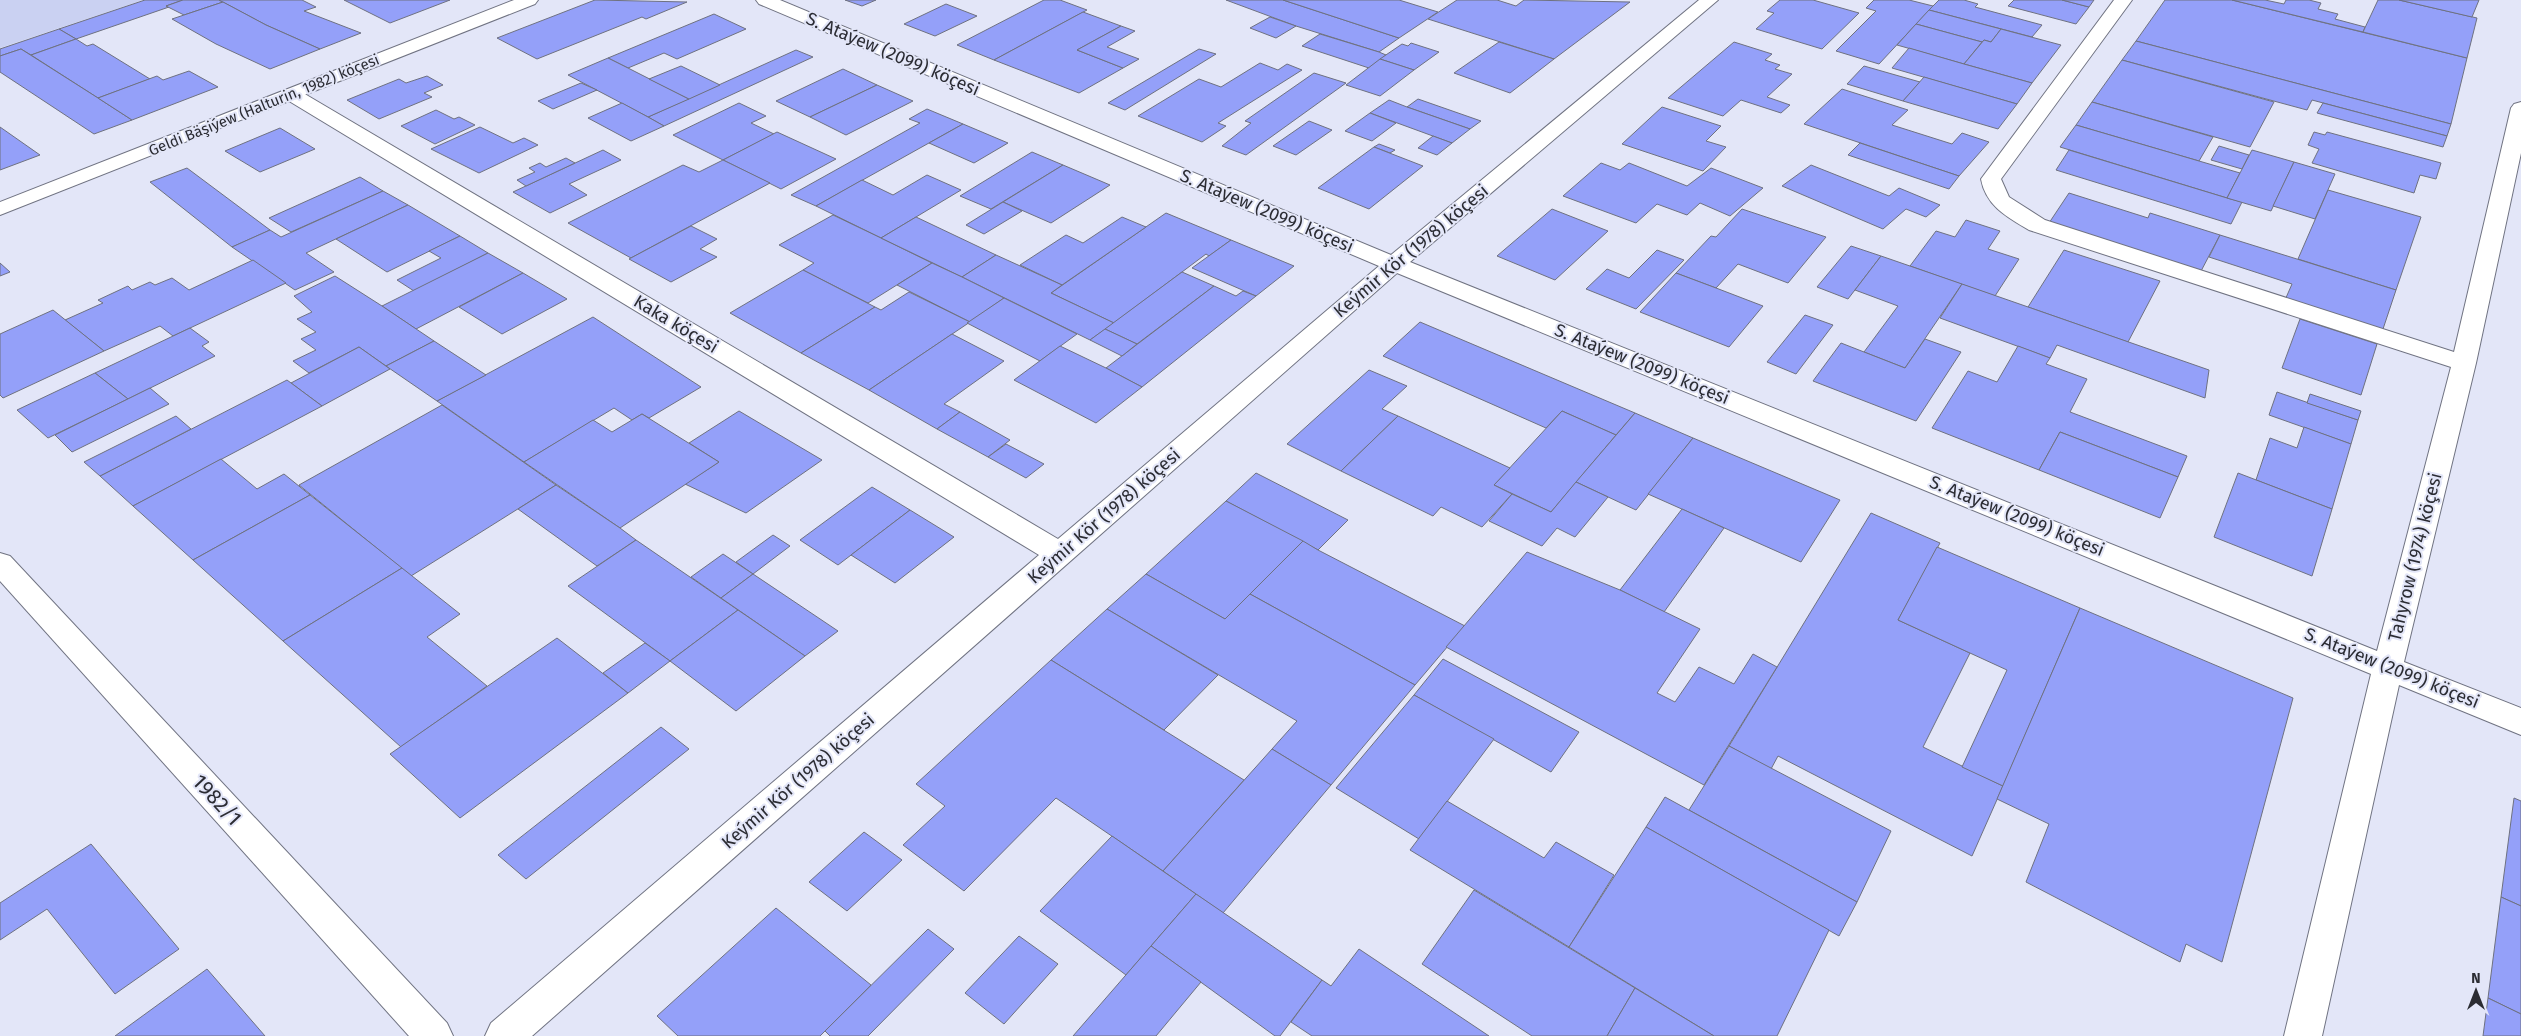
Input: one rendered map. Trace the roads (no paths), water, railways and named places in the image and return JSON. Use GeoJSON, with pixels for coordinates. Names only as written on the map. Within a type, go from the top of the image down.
{"type":"FeatureCollection","features":[{"type":"Feature","properties":{"kind":"street","name":"Geldi Bäşiýew (Halturin, 1982) köçesi"},"geometry":{"type":"LineString","coordinates":[[0,209],[529,0]]}},
{"type":"Feature","properties":{"kind":"street","name":"S. Ataýew (2099) köçesi"},"geometry":{"type":"LineString","coordinates":[[765,0],[1394,264],[2388,666],[2521,722]]}},
{"type":"Feature","properties":{"kind":"street","name":"Keýmir Kör (1978) köçesi"},"geometry":{"type":"LineString","coordinates":[[504,1036],[1394,264],[1709,0]]}},
{"type":"Feature","properties":{"kind":"street"},"geometry":{"type":"LineString","coordinates":[[2123,0],[1990,179],[1992,192],[2007,208],[2037,225],[2464,364]]}},
{"type":"Feature","properties":{"kind":"street","name":"Kaka köçesi"},"geometry":{"type":"LineString","coordinates":[[292,94],[1060,554]]}},
{"type":"Feature","properties":{"kind":"street","name":"Tahyrow (1974) köçesi"},"geometry":{"type":"LineString","coordinates":[[2303,1036],[2388,666],[2464,364],[2521,108]]}},
{"type":"Feature","properties":{"kind":"street","name":"1982/1"},"geometry":{"type":"LineString","coordinates":[[0,563],[434,1036]]}}]}
